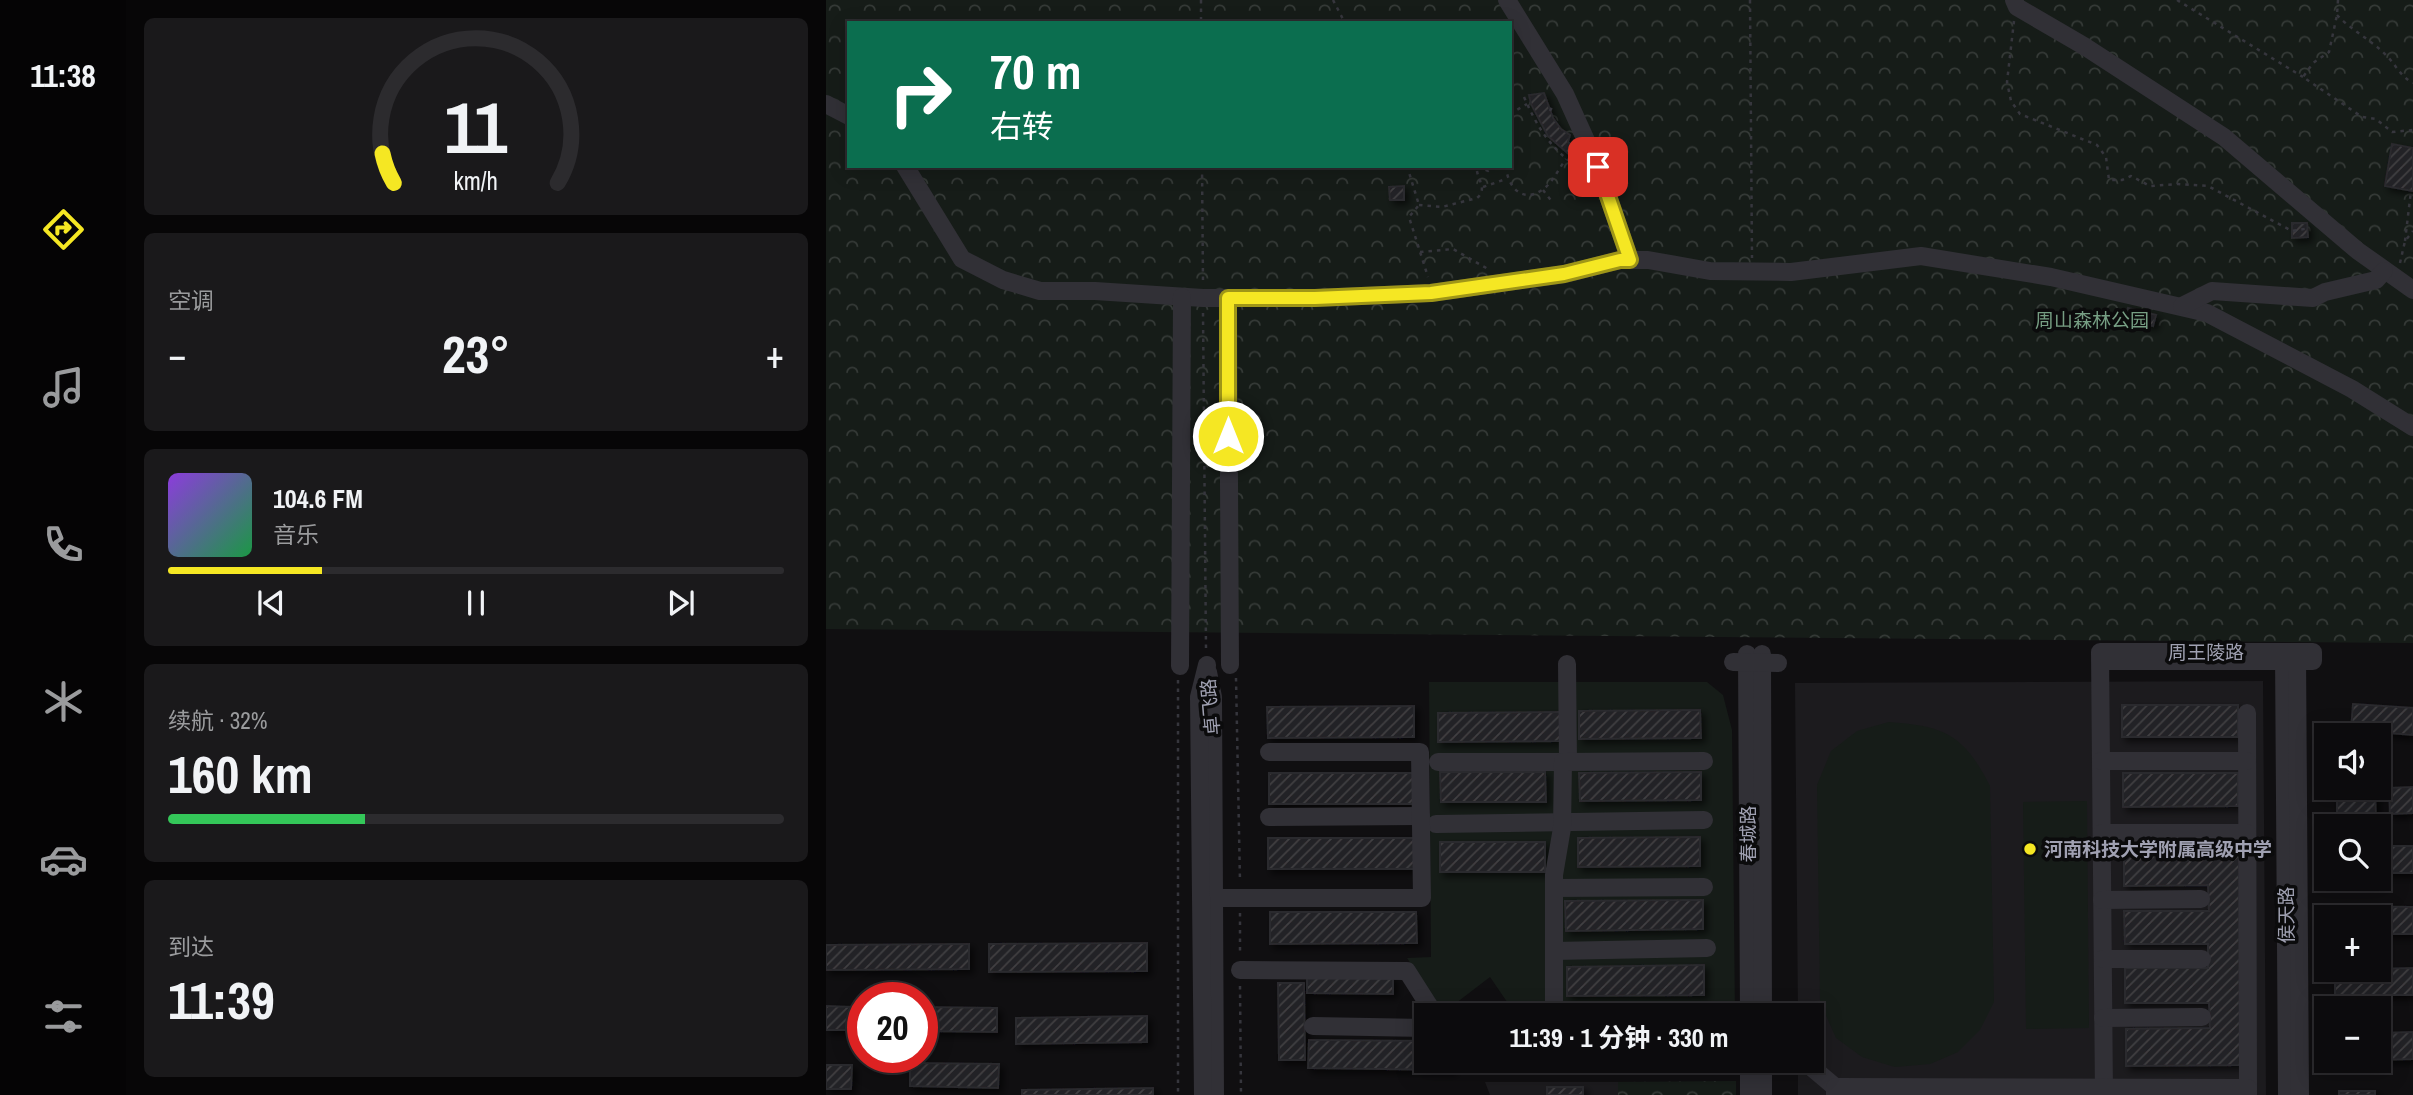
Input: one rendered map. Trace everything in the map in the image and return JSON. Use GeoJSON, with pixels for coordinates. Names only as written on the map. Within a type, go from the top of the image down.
{"type":"FeatureCollection","features":[{"type":"Feature","properties":{"kind":"street"},"geometry":{"type":"LineString","coordinates":[[1507,0],[1565,94],[1589,146],[1630,260]]}},
{"type":"Feature","properties":{"kind":"street"},"geometry":{"type":"LineString","coordinates":[[2016,4],[2224,137],[2386,272],[2413,290]]}},
{"type":"Feature","properties":{"kind":"street"},"geometry":{"type":"LineString","coordinates":[[826,104],[847,115]]}},
{"type":"Feature","properties":{"kind":"street"},"geometry":{"type":"LineString","coordinates":[[906,168],[962,259],[1003,280],[1040,291],[1203,298],[1315,298],[1433,292],[1564,274],[1620,260],[1648,260],[1710,271],[1791,272],[1921,256],[2052,277],[2207,313],[2353,389],[2413,427]]}},
{"type":"Feature","properties":{"kind":"street"},"geometry":{"type":"LineString","coordinates":[[2182,306],[2212,291],[2314,298],[2325,292],[2376,280],[2386,272]]}},
{"type":"Feature","properties":{"kind":"street"},"geometry":{"type":"LineString","coordinates":[[1182,297],[1179,662],[1233,661],[1228,298]]}},
{"type":"Feature","properties":{"kind":"street","name":"周王陵路"},"geometry":{"type":"LineString","coordinates":[[2101,761],[2100,657],[2298,656]]}},
{"type":"Feature","properties":{"kind":"street","name":"侯天路"},"geometry":{"type":"LineString","coordinates":[[2287,1095],[2298,656]]}},
{"type":"Feature","properties":{"kind":"street","name":"侯天路"},"geometry":{"type":"LineString","coordinates":[[2298,656],[2300,1095]]}},
{"type":"Feature","properties":{"kind":"street","name":"春城路"},"geometry":{"type":"LineString","coordinates":[[1749,1003],[1755,658],[1763,1003]]}},
{"type":"Feature","properties":{"kind":"street","name":"卓飞路"},"geometry":{"type":"LineString","coordinates":[[1203,1095],[1213,697],[1206,661]]}},
{"type":"Feature","properties":{"kind":"street"},"geometry":{"type":"LineString","coordinates":[[1554,1003],[1554,888],[1566,762],[1567,664]]}},
{"type":"Feature","properties":{"kind":"street"},"geometry":{"type":"LineString","coordinates":[[1816,1073],[1835,1091],[2248,1092],[2246,713]]}},
{"type":"Feature","properties":{"kind":"street"},"geometry":{"type":"LineString","coordinates":[[1208,898],[1422,898],[1429,820],[1420,752],[1269,752]]}},
{"type":"Feature","properties":{"kind":"street"},"geometry":{"type":"LineString","coordinates":[[1438,762],[1704,761]]}},
{"type":"Feature","properties":{"kind":"street"},"geometry":{"type":"LineString","coordinates":[[2104,1091],[2101,761],[2247,761]]}},
{"type":"Feature","properties":{"kind":"street"},"geometry":{"type":"LineString","coordinates":[[1269,817],[1562,823],[1704,820]]}},
{"type":"Feature","properties":{"kind":"street"},"geometry":{"type":"LineString","coordinates":[[2102,833],[2247,833]]}},
{"type":"Feature","properties":{"kind":"street"},"geometry":{"type":"LineString","coordinates":[[1554,888],[1704,887]]}},
{"type":"Feature","properties":{"kind":"street","name":"卓飞路"},"geometry":{"type":"LineString","coordinates":[[1208,898],[1215,1095]]}},
{"type":"Feature","properties":{"kind":"street"},"geometry":{"type":"LineString","coordinates":[[2102,900],[2201,899]]}},
{"type":"Feature","properties":{"kind":"street"},"geometry":{"type":"LineString","coordinates":[[1554,951],[1707,948]]}},
{"type":"Feature","properties":{"kind":"street"},"geometry":{"type":"LineString","coordinates":[[2103,959],[2202,959]]}},
{"type":"Feature","properties":{"kind":"street"},"geometry":{"type":"LineString","coordinates":[[1240,970],[1407,971],[1427,1003]]}},
{"type":"Feature","properties":{"kind":"street"},"geometry":{"type":"LineString","coordinates":[[2103,1018],[2202,1017]]}},
{"type":"Feature","properties":{"kind":"street"},"geometry":{"type":"LineString","coordinates":[[1313,1026],[1414,1028]]}},
{"type":"Feature","properties":{"kind":"street"},"geometry":{"type":"LineString","coordinates":[[1749,1073],[1749,1095]]}},
{"type":"Feature","properties":{"kind":"street"},"geometry":{"type":"LineString","coordinates":[[1763,1073],[1763,1095]]}},
{"type":"Feature","properties":{"kind":"path"},"geometry":{"type":"LineString","coordinates":[[1201,0],[1201,21]]}},
{"type":"Feature","properties":{"kind":"path"},"geometry":{"type":"LineString","coordinates":[[1334,0],[1344,21]]}},
{"type":"Feature","properties":{"kind":"path"},"geometry":{"type":"LineString","coordinates":[[1750,0],[1752,272]]}},
{"type":"Feature","properties":{"kind":"path"},"geometry":{"type":"LineString","coordinates":[[2177,0],[2303,77],[2362,117],[2376,119],[2392,132],[2413,130]]}},
{"type":"Feature","properties":{"kind":"path"},"geometry":{"type":"LineString","coordinates":[[2303,77],[2313,62],[2329,52],[2337,15],[2337,0]]}},
{"type":"Feature","properties":{"kind":"path"},"geometry":{"type":"LineString","coordinates":[[2016,4],[2008,60],[2007,82],[2011,101],[2020,114],[2098,145],[2106,157],[2109,180],[2122,180],[2131,176],[2150,186],[2208,186],[2292,231],[2327,223]]}},
{"type":"Feature","properties":{"kind":"path"},"geometry":{"type":"LineString","coordinates":[[2337,15],[2384,53],[2402,77],[2413,83]]}},
{"type":"Feature","properties":{"kind":"path"},"geometry":{"type":"LineString","coordinates":[[1524,97],[1535,123],[1546,139],[1566,159]]}},
{"type":"Feature","properties":{"kind":"path"},"geometry":{"type":"LineString","coordinates":[[1512,113],[1527,104]]}},
{"type":"Feature","properties":{"kind":"path"},"geometry":{"type":"LineString","coordinates":[[1506,168],[1506,179],[1521,193],[1535,193],[1543,190],[1566,159],[1573,156],[1574,151],[1589,146]]}},
{"type":"Feature","properties":{"kind":"path"},"geometry":{"type":"LineString","coordinates":[[1202,168],[1206,661]]}},
{"type":"Feature","properties":{"kind":"path"},"geometry":{"type":"LineString","coordinates":[[1408,168],[1419,205]]}},
{"type":"Feature","properties":{"kind":"path"},"geometry":{"type":"LineString","coordinates":[[1419,205],[1442,207],[1468,202],[1480,195],[1483,187],[1477,168]]}},
{"type":"Feature","properties":{"kind":"path"},"geometry":{"type":"LineString","coordinates":[[1483,187],[1506,179]]}},
{"type":"Feature","properties":{"kind":"path"},"geometry":{"type":"LineString","coordinates":[[1543,190],[1553,203]]}},
{"type":"Feature","properties":{"kind":"path"},"geometry":{"type":"LineString","coordinates":[[2386,272],[2399,264],[2405,241],[2411,191]]}},
{"type":"Feature","properties":{"kind":"path"},"geometry":{"type":"LineString","coordinates":[[1419,205],[1409,217],[1433,292]]}},
{"type":"Feature","properties":{"kind":"path"},"geometry":{"type":"LineString","coordinates":[[2405,241],[2413,231]]}},
{"type":"Feature","properties":{"kind":"path"},"geometry":{"type":"LineString","coordinates":[[1420,252],[1453,249],[1488,269]]}},
{"type":"Feature","properties":{"kind":"path"},"geometry":{"type":"LineString","coordinates":[[1233,661],[1240,899],[1241,1095]]}},
{"type":"Feature","properties":{"kind":"path"},"geometry":{"type":"LineString","coordinates":[[1178,1095],[1179,662]]}},
{"type":"Feature","properties":{"kind":"shaded area","name":"河南科技大学附属高级中学"},"geometry":{"type":"Polygon","coordinates":[[[2263,681],[2266,1095],[1798,1095],[1798,1073],[1824,1073],[1824,1003],[1798,1003],[1795,683],[2263,681]]]}},
{"type":"Feature","properties":{"kind":"shaded area"},"geometry":{"type":"Polygon","coordinates":[[[1485,1082],[1618,1082],[1618,1095],[1490,1095],[1485,1082]]]}},
{"type":"Feature","properties":{"kind":"green space","name":"周山森林公园"},"geometry":{"type":"Polygon","coordinates":[[[826,0],[2413,0],[2413,643],[826,629],[826,0]]]}},
{"type":"Feature","properties":{"kind":"green space"},"geometry":{"type":"Polygon","coordinates":[[[1429,682],[1707,682],[1723,695],[1732,730],[1735,1003],[1508,1003],[1490,977],[1456,1003],[1436,1003],[1407,958],[1431,957],[1429,682]],[[1700,710],[1579,711],[1579,739],[1700,738],[1700,710]],[[1559,712],[1438,713],[1438,741],[1559,712]],[[1441,772],[1441,802],[1546,802],[1545,772],[1441,772]],[[1700,772],[1580,773],[1580,801],[1701,800],[1700,772]],[[1441,842],[1441,872],[1545,871],[1544,842],[1441,842]],[[1703,900],[1566,901],[1566,931],[1703,929],[1703,900]],[[1704,965],[1567,967],[1567,996],[1704,995],[1704,965]]]}},
{"type":"Feature","properties":{"kind":"green space"},"geometry":{"type":"Polygon","coordinates":[[[1889,722],[1939,731],[1961,744],[1990,786],[1994,1002],[1980,1030],[1958,1052],[1930,1064],[1895,1067],[1862,1057],[1836,1038],[1824,1011],[1824,1003],[1820,1002],[1817,785],[1831,751],[1857,731],[1889,722]]]}},
{"type":"Feature","properties":{"kind":"green space"},"geometry":{"type":"Polygon","coordinates":[[[2087,801],[2089,1028],[2026,1029],[2023,802],[2087,801]]]}},
{"type":"Feature","properties":{"kind":"green space"},"geometry":{"type":"Polygon","coordinates":[[[1736,1081],[1736,1095],[1618,1095],[1618,1082],[1736,1081]]]}},
{"type":"Feature","properties":{"kind":"building"},"geometry":{"type":"Polygon","coordinates":[[[1544,93],[1553,118],[1561,129],[1570,135],[1568,142],[1574,148],[1571,156],[1548,136],[1531,104],[1529,95],[1544,93]]]}},
{"type":"Feature","properties":{"kind":"building"},"geometry":{"type":"Polygon","coordinates":[[[2392,144],[2413,148],[2413,191],[2385,186],[2392,144]]]}},
{"type":"Feature","properties":{"kind":"building"},"geometry":{"type":"Polygon","coordinates":[[[1404,186],[1404,200],[1390,200],[1389,187],[1404,186]]]}},
{"type":"Feature","properties":{"kind":"building"},"geometry":{"type":"Polygon","coordinates":[[[2292,223],[2307,223],[2308,237],[2292,238],[2292,223]]]}},
{"type":"Feature","properties":{"kind":"building"},"geometry":{"type":"Polygon","coordinates":[[[2128,308],[2156,315],[2153,326],[2125,319],[2128,308]]]}},
{"type":"Feature","properties":{"kind":"building"},"geometry":{"type":"Polygon","coordinates":[[[2353,704],[2413,708],[2413,735],[2391,733],[2391,723],[2352,723],[2353,704]]]}},
{"type":"Feature","properties":{"kind":"building"},"geometry":{"type":"Polygon","coordinates":[[[2122,705],[2238,705],[2238,737],[2122,737],[2122,705]]]}},
{"type":"Feature","properties":{"kind":"building"},"geometry":{"type":"Polygon","coordinates":[[[1414,706],[1414,737],[1268,738],[1267,707],[1414,706]]]}},
{"type":"Feature","properties":{"kind":"building"},"geometry":{"type":"Polygon","coordinates":[[[1700,710],[1701,738],[1579,739],[1579,711],[1700,710]]]}},
{"type":"Feature","properties":{"kind":"building"},"geometry":{"type":"Polygon","coordinates":[[[1560,712],[1560,741],[1438,742],[1438,713],[1560,712]]]}},
{"type":"Feature","properties":{"kind":"building"},"geometry":{"type":"Polygon","coordinates":[[[1440,772],[1545,772],[1546,802],[1441,802],[1440,772]]]}},
{"type":"Feature","properties":{"kind":"building"},"geometry":{"type":"Polygon","coordinates":[[[1701,772],[1701,800],[1580,801],[1579,773],[1701,772]]]}},
{"type":"Feature","properties":{"kind":"building"},"geometry":{"type":"Polygon","coordinates":[[[1269,773],[1416,773],[1416,804],[1269,804],[1269,773]]]}},
{"type":"Feature","properties":{"kind":"building"},"geometry":{"type":"Polygon","coordinates":[[[2123,773],[2238,773],[2238,806],[2123,807],[2123,773]]]}},
{"type":"Feature","properties":{"kind":"building"},"geometry":{"type":"Polygon","coordinates":[[[2413,787],[2413,813],[2390,814],[2391,788],[2413,787]]]}},
{"type":"Feature","properties":{"kind":"building"},"geometry":{"type":"Polygon","coordinates":[[[2337,800],[2375,800],[2376,814],[2337,814],[2337,800]]]}},
{"type":"Feature","properties":{"kind":"building"},"geometry":{"type":"Polygon","coordinates":[[[1700,837],[1700,866],[1578,867],[1578,838],[1700,837]]]}},
{"type":"Feature","properties":{"kind":"building"},"geometry":{"type":"Polygon","coordinates":[[[1268,838],[1415,838],[1415,869],[1268,869],[1268,838]]]}},
{"type":"Feature","properties":{"kind":"building"},"geometry":{"type":"Polygon","coordinates":[[[1440,842],[1545,842],[1545,872],[1440,872],[1440,842]]]}},
{"type":"Feature","properties":{"kind":"building"},"geometry":{"type":"Polygon","coordinates":[[[2391,846],[2413,846],[2413,873],[2391,873],[2391,846]]]}},
{"type":"Feature","properties":{"kind":"building"},"geometry":{"type":"Polygon","coordinates":[[[2124,852],[2239,852],[2240,1065],[2126,1066],[2126,1029],[2210,1028],[2209,1003],[2125,1003],[2125,968],[2208,968],[2208,944],[2125,944],[2124,911],[2209,911],[2208,885],[2124,886],[2124,852]]]}},
{"type":"Feature","properties":{"kind":"building"},"geometry":{"type":"Polygon","coordinates":[[[1703,900],[1703,929],[1566,931],[1565,901],[1703,900]]]}},
{"type":"Feature","properties":{"kind":"building"},"geometry":{"type":"Polygon","coordinates":[[[2391,907],[2413,907],[2413,934],[2391,934],[2391,907]]]}},
{"type":"Feature","properties":{"kind":"building"},"geometry":{"type":"Polygon","coordinates":[[[1270,912],[1416,912],[1417,943],[1270,944],[1270,912]]]}},
{"type":"Feature","properties":{"kind":"building"},"geometry":{"type":"Polygon","coordinates":[[[1147,943],[1147,971],[989,972],[989,944],[1147,943]]]}},
{"type":"Feature","properties":{"kind":"building"},"geometry":{"type":"Polygon","coordinates":[[[969,944],[969,969],[826,970],[826,945],[969,944]]]}},
{"type":"Feature","properties":{"kind":"building"},"geometry":{"type":"Polygon","coordinates":[[[1704,965],[1704,995],[1567,996],[1567,967],[1704,965]]]}},
{"type":"Feature","properties":{"kind":"building"},"geometry":{"type":"Polygon","coordinates":[[[2413,968],[2413,995],[2335,995],[2335,982],[2391,982],[2391,969],[2413,968]]]}},
{"type":"Feature","properties":{"kind":"building"},"geometry":{"type":"Polygon","coordinates":[[[1307,975],[1393,976],[1393,994],[1307,993],[1307,975]]]}},
{"type":"Feature","properties":{"kind":"building"},"geometry":{"type":"Polygon","coordinates":[[[1278,983],[1304,983],[1305,1060],[1279,1060],[1278,983]]]}},
{"type":"Feature","properties":{"kind":"building"},"geometry":{"type":"Polygon","coordinates":[[[826,1006],[847,1007],[847,1030],[826,1030],[826,1006]]]}},
{"type":"Feature","properties":{"kind":"building"},"geometry":{"type":"Polygon","coordinates":[[[938,1007],[997,1008],[997,1032],[938,1031],[938,1007]]]}},
{"type":"Feature","properties":{"kind":"building"},"geometry":{"type":"Polygon","coordinates":[[[1147,1016],[1147,1042],[1016,1044],[1016,1018],[1147,1016]]]}},
{"type":"Feature","properties":{"kind":"building"},"geometry":{"type":"Polygon","coordinates":[[[2413,1032],[2413,1059],[2391,1060],[2391,1033],[2413,1032]]]}},
{"type":"Feature","properties":{"kind":"building"},"geometry":{"type":"Polygon","coordinates":[[[1309,1040],[1414,1041],[1414,1069],[1308,1068],[1309,1040]]]}},
{"type":"Feature","properties":{"kind":"building"},"geometry":{"type":"Polygon","coordinates":[[[938,1063],[999,1064],[998,1088],[910,1086],[910,1073],[938,1073],[938,1063]]]}},
{"type":"Feature","properties":{"kind":"building"},"geometry":{"type":"Polygon","coordinates":[[[826,1065],[847,1065],[847,1073],[852,1073],[851,1089],[826,1089],[826,1065]]]}},
{"type":"Feature","properties":{"kind":"building"},"geometry":{"type":"Polygon","coordinates":[[[1547,1087],[1583,1087],[1583,1095],[1547,1095],[1547,1087]]]}},
{"type":"Feature","properties":{"kind":"building"},"geometry":{"type":"Polygon","coordinates":[[[1153,1088],[1153,1095],[1022,1095],[1022,1090],[1153,1088]]]}},
{"type":"Feature","properties":{"kind":"building"},"geometry":{"type":"Polygon","coordinates":[[[2339,1091],[2375,1091],[2375,1095],[2339,1095],[2339,1091]]]}},
{"type":"Feature","properties":{"kind":"place","name":"河南科技大学附属高级中学"},"geometry":{"type":"Point","coordinates":[2030,849]}},
{"type":"Feature","properties":{"kind":"route"},"geometry":{"type":"LineString","coordinates":[[1228,436],[1228,298],[1315,298],[1431,293],[1564,274],[1630,260],[1598,167]]}}]}
